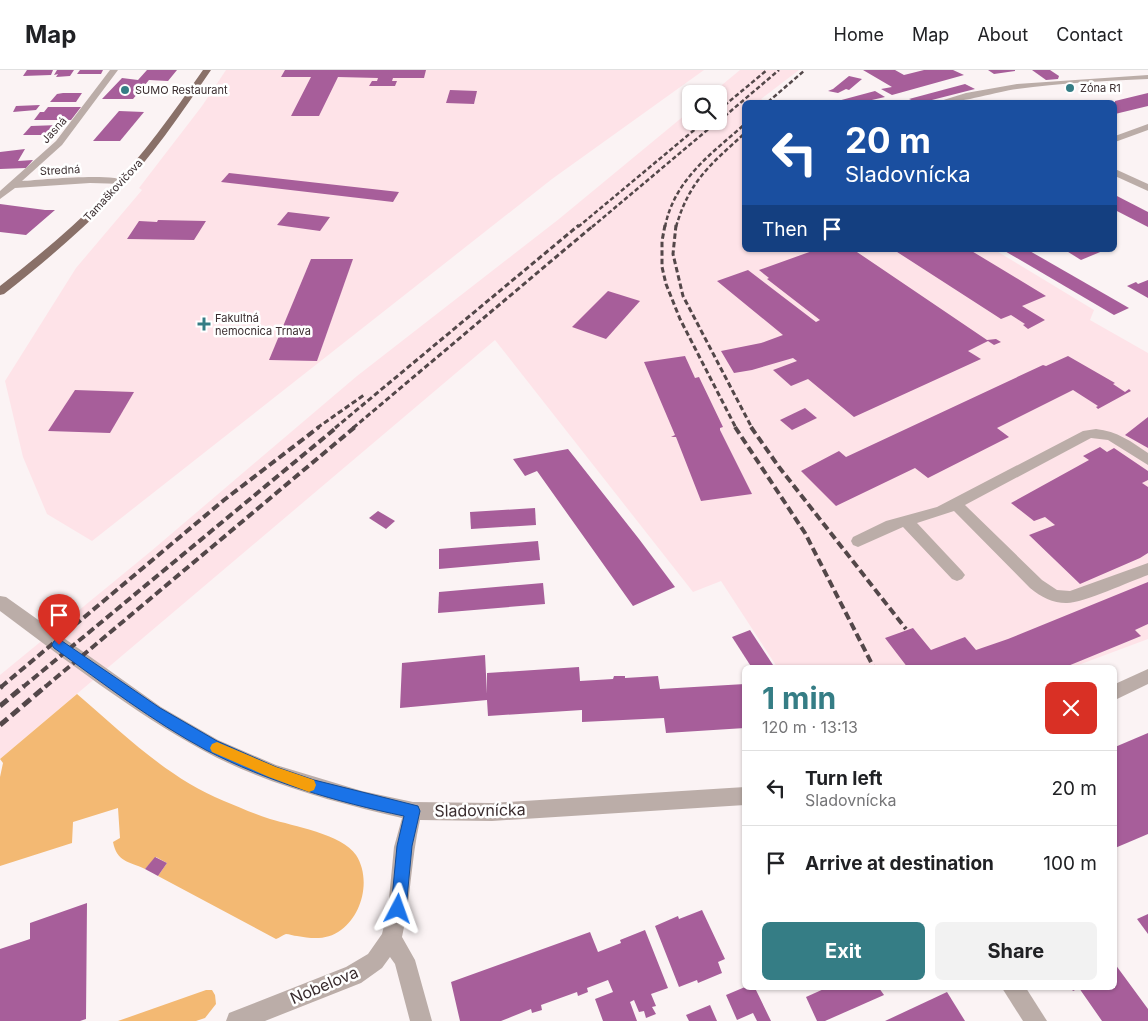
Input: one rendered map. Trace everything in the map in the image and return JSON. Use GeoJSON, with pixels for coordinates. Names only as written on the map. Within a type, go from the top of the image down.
{"type":"FeatureCollection","features":[{"type":"Feature","properties":{"kind":"main road","name":"Tamaškovičova"},"geometry":{"type":"LineString","coordinates":[[0,292],[78,226],[122,182],[168,127],[208,70]]}},
{"type":"Feature","properties":{"kind":"street","name":"Jasná"},"geometry":{"type":"LineString","coordinates":[[0,196],[15,185],[59,142],[114,70]]}},
{"type":"Feature","properties":{"kind":"street"},"geometry":{"type":"LineString","coordinates":[[948,100],[984,90],[1148,77]]}},
{"type":"Feature","properties":{"kind":"street"},"geometry":{"type":"LineString","coordinates":[[1117,138],[1148,127]]}},
{"type":"Feature","properties":{"kind":"street"},"geometry":{"type":"LineString","coordinates":[[1117,173],[1148,188]]}},
{"type":"Feature","properties":{"kind":"street","name":"Stredná"},"geometry":{"type":"LineString","coordinates":[[0,186],[90,180],[122,182]]}},
{"type":"Feature","properties":{"kind":"street"},"geometry":{"type":"LineString","coordinates":[[858,541],[891,525],[941,511],[1088,434],[1096,432],[1107,434],[1148,460]]}},
{"type":"Feature","properties":{"kind":"street"},"geometry":{"type":"LineString","coordinates":[[955,504],[1036,584],[1047,592],[1060,597],[1070,597],[1148,569]]}},
{"type":"Feature","properties":{"kind":"street"},"geometry":{"type":"LineString","coordinates":[[906,520],[957,575]]}},
{"type":"Feature","properties":{"kind":"street","name":"Sladovnícka"},"geometry":{"type":"LineString","coordinates":[[0,602],[124,692],[155,713],[212,746],[274,773],[314,787],[362,800],[413,811],[492,812],[742,796]]}},
{"type":"Feature","properties":{"kind":"street"},"geometry":{"type":"LineString","coordinates":[[1117,691],[1148,676]]}},
{"type":"Feature","properties":{"kind":"street","name":"Nobelova"},"geometry":{"type":"LineString","coordinates":[[237,1021],[354,975],[375,961],[391,939],[398,909],[404,846],[413,811]]}},
{"type":"Feature","properties":{"kind":"street"},"geometry":{"type":"LineString","coordinates":[[391,939],[404,960],[421,1021]]}},
{"type":"Feature","properties":{"kind":"street"},"geometry":{"type":"LineString","coordinates":[[1014,990],[1036,1021]]}},
{"type":"Feature","properties":{"kind":"shaded area","name":"Fakultná nemocnica Trnava"},"geometry":{"type":"Polygon","coordinates":[[[226,70],[704,70],[552,179],[92,541],[47,514],[23,457],[5,381],[76,268],[142,190],[139,188],[202,106],[226,70]]]}},
{"type":"Feature","properties":{"kind":"shaded area"},"geometry":{"type":"Polygon","coordinates":[[[740,70],[799,70],[761,99],[763,100],[742,100],[742,252],[998,252],[1094,310],[1090,320],[1148,353],[1148,639],[1078,665],[776,665],[721,581],[693,592],[495,340],[0,759],[0,675],[150,552],[357,376],[559,219],[682,117],[682,130],[727,130],[727,85],[722,85],[740,70]]]}},
{"type":"Feature","properties":{"kind":"shaded area"},"geometry":{"type":"Polygon","coordinates":[[[77,694],[146,754],[183,780],[224,801],[264,817],[329,836],[349,848],[361,864],[364,885],[359,905],[349,923],[331,936],[309,938],[286,934],[276,939],[158,876],[167,863],[156,857],[145,869],[120,857],[113,842],[120,838],[118,808],[73,822],[72,843],[0,866],[0,777],[3,763],[0,759],[77,694]]]}},
{"type":"Feature","properties":{"kind":"shaded area"},"geometry":{"type":"Polygon","coordinates":[[[206,990],[212,990],[215,995],[216,1004],[205,1018],[196,1021],[118,1021],[206,990]]]}},
{"type":"Feature","properties":{"kind":"building"},"geometry":{"type":"Polygon","coordinates":[[[27,70],[53,70],[51,75],[23,76],[27,70]]]}},
{"type":"Feature","properties":{"kind":"building"},"geometry":{"type":"Polygon","coordinates":[[[57,70],[74,70],[70,76],[56,77],[58,74],[54,75],[57,70]]]}},
{"type":"Feature","properties":{"kind":"building"},"geometry":{"type":"Polygon","coordinates":[[[80,70],[103,70],[101,74],[77,74],[80,70]]]}},
{"type":"Feature","properties":{"kind":"building","name":"SUMO Restaurant"},"geometry":{"type":"Polygon","coordinates":[[[147,70],[177,70],[168,81],[149,80],[133,99],[102,99],[122,78],[138,80],[147,70]]]}},
{"type":"Feature","properties":{"kind":"building"},"geometry":{"type":"Polygon","coordinates":[[[285,70],[426,70],[424,78],[393,78],[392,81],[397,81],[395,86],[369,86],[372,81],[377,81],[378,78],[338,77],[319,116],[291,116],[311,77],[281,77],[285,70]]]}},
{"type":"Feature","properties":{"kind":"building"},"geometry":{"type":"Polygon","coordinates":[[[863,70],[895,70],[904,75],[924,70],[953,70],[964,75],[892,95],[881,89],[892,87],[863,70]]]}},
{"type":"Feature","properties":{"kind":"building"},"geometry":{"type":"Polygon","coordinates":[[[988,70],[1015,70],[1015,71],[994,74],[988,70]]]}},
{"type":"Feature","properties":{"kind":"building"},"geometry":{"type":"Polygon","coordinates":[[[1032,70],[1050,70],[1059,76],[1058,79],[1046,80],[1032,70]]]}},
{"type":"Feature","properties":{"kind":"building"},"geometry":{"type":"Polygon","coordinates":[[[849,76],[862,79],[849,90],[846,89],[838,93],[828,91],[833,89],[849,76]]]}},
{"type":"Feature","properties":{"kind":"building"},"geometry":{"type":"Polygon","coordinates":[[[965,84],[975,89],[932,100],[909,99],[965,84]]]}},
{"type":"Feature","properties":{"kind":"building"},"geometry":{"type":"Polygon","coordinates":[[[450,90],[477,91],[474,104],[446,103],[450,90]]]}},
{"type":"Feature","properties":{"kind":"building"},"geometry":{"type":"Polygon","coordinates":[[[875,91],[885,97],[872,100],[841,100],[875,91]]]}},
{"type":"Feature","properties":{"kind":"building"},"geometry":{"type":"Polygon","coordinates":[[[82,93],[76,102],[50,102],[57,94],[82,93]]]}},
{"type":"Feature","properties":{"kind":"building"},"geometry":{"type":"Polygon","coordinates":[[[1148,93],[1148,106],[1117,114],[1117,101],[1148,93]]]}},
{"type":"Feature","properties":{"kind":"building"},"geometry":{"type":"Polygon","coordinates":[[[40,105],[36,110],[13,112],[16,106],[40,105]]]}},
{"type":"Feature","properties":{"kind":"building"},"geometry":{"type":"Polygon","coordinates":[[[48,107],[81,107],[71,120],[34,120],[40,112],[44,112],[48,107]]]}},
{"type":"Feature","properties":{"kind":"building"},"geometry":{"type":"Polygon","coordinates":[[[119,111],[144,112],[120,141],[93,141],[119,111]]]}},
{"type":"Feature","properties":{"kind":"building"},"geometry":{"type":"Polygon","coordinates":[[[59,125],[51,135],[23,135],[31,126],[59,125]]]}},
{"type":"Feature","properties":{"kind":"building"},"geometry":{"type":"Polygon","coordinates":[[[25,149],[18,161],[33,160],[26,168],[0,169],[0,152],[25,149]]]}},
{"type":"Feature","properties":{"kind":"building"},"geometry":{"type":"Polygon","coordinates":[[[229,173],[399,192],[393,202],[221,182],[229,173]]]}},
{"type":"Feature","properties":{"kind":"building"},"geometry":{"type":"Polygon","coordinates":[[[1117,196],[1148,212],[1148,227],[1117,211],[1117,196]]]}},
{"type":"Feature","properties":{"kind":"building"},"geometry":{"type":"Polygon","coordinates":[[[0,204],[55,210],[26,235],[0,232],[0,204]]]}},
{"type":"Feature","properties":{"kind":"building"},"geometry":{"type":"Polygon","coordinates":[[[288,212],[330,217],[320,231],[277,225],[288,212]]]}},
{"type":"Feature","properties":{"kind":"building"},"geometry":{"type":"Polygon","coordinates":[[[158,220],[206,221],[194,240],[127,239],[139,221],[157,222],[158,220]]]}},
{"type":"Feature","properties":{"kind":"building"},"geometry":{"type":"Polygon","coordinates":[[[809,252],[857,252],[987,340],[996,339],[1001,342],[994,345],[988,341],[968,351],[981,359],[854,417],[808,379],[791,386],[773,370],[797,361],[793,358],[752,370],[734,373],[721,351],[761,343],[783,335],[717,281],[748,270],[816,322],[820,320],[767,279],[769,278],[759,270],[809,252]]]}},
{"type":"Feature","properties":{"kind":"building"},"geometry":{"type":"Polygon","coordinates":[[[897,252],[973,252],[1046,296],[1022,306],[1045,320],[1028,329],[1023,325],[1025,324],[1011,315],[1001,319],[897,252]]]}},
{"type":"Feature","properties":{"kind":"building"},"geometry":{"type":"Polygon","coordinates":[[[1006,252],[1031,252],[1129,308],[1114,315],[1006,252]]]}},
{"type":"Feature","properties":{"kind":"building"},"geometry":{"type":"Polygon","coordinates":[[[1068,252],[1100,252],[1081,260],[1068,252]]]}},
{"type":"Feature","properties":{"kind":"building"},"geometry":{"type":"Polygon","coordinates":[[[311,259],[353,259],[317,361],[269,360],[311,259]]]}},
{"type":"Feature","properties":{"kind":"building"},"geometry":{"type":"Polygon","coordinates":[[[1148,280],[1148,298],[1127,286],[1136,282],[1138,284],[1148,280]]]}},
{"type":"Feature","properties":{"kind":"building"},"geometry":{"type":"Polygon","coordinates":[[[608,291],[640,301],[606,339],[572,327],[608,291]]]}},
{"type":"Feature","properties":{"kind":"building"},"geometry":{"type":"Polygon","coordinates":[[[685,356],[695,378],[699,377],[723,427],[720,430],[752,494],[701,501],[676,437],[671,437],[675,435],[644,362],[685,356]]]}},
{"type":"Feature","properties":{"kind":"building"},"geometry":{"type":"Polygon","coordinates":[[[1068,356],[1115,383],[1113,384],[1125,392],[1129,389],[1131,391],[1098,409],[1096,407],[1098,406],[1073,390],[997,428],[1009,437],[928,478],[915,468],[836,506],[801,471],[839,451],[846,457],[1043,365],[1046,366],[1068,356]]]}},
{"type":"Feature","properties":{"kind":"building"},"geometry":{"type":"Polygon","coordinates":[[[75,390],[134,392],[110,433],[48,431],[75,390]]]}},
{"type":"Feature","properties":{"kind":"building"},"geometry":{"type":"Polygon","coordinates":[[[805,408],[817,418],[792,430],[780,420],[805,408]]]}},
{"type":"Feature","properties":{"kind":"building"},"geometry":{"type":"Polygon","coordinates":[[[1148,417],[1148,448],[1125,435],[1148,417]]]}},
{"type":"Feature","properties":{"kind":"building"},"geometry":{"type":"Polygon","coordinates":[[[1100,447],[1107,452],[1114,448],[1148,471],[1148,480],[1142,483],[1148,487],[1148,553],[1080,584],[1029,535],[1055,525],[1045,517],[1034,521],[1011,503],[1089,460],[1083,456],[1100,447]]]}},
{"type":"Feature","properties":{"kind":"building"},"geometry":{"type":"Polygon","coordinates":[[[568,449],[675,587],[633,606],[537,471],[525,476],[513,459],[568,449]]]}},
{"type":"Feature","properties":{"kind":"building"},"geometry":{"type":"Polygon","coordinates":[[[535,508],[536,525],[471,529],[470,512],[535,508]]]}},
{"type":"Feature","properties":{"kind":"building"},"geometry":{"type":"Polygon","coordinates":[[[378,511],[395,521],[386,529],[369,518],[378,511]]]}},
{"type":"Feature","properties":{"kind":"building"},"geometry":{"type":"Polygon","coordinates":[[[538,541],[540,560],[439,569],[439,549],[538,541]]]}},
{"type":"Feature","properties":{"kind":"building"},"geometry":{"type":"Polygon","coordinates":[[[1148,582],[1148,624],[1135,630],[1141,636],[1070,665],[906,665],[885,638],[913,628],[931,650],[965,637],[976,650],[1008,639],[1148,582]]]}},
{"type":"Feature","properties":{"kind":"building"},"geometry":{"type":"Polygon","coordinates":[[[543,583],[545,604],[438,613],[439,592],[543,583]]]}},
{"type":"Feature","properties":{"kind":"building"},"geometry":{"type":"Polygon","coordinates":[[[750,630],[773,665],[750,665],[732,637],[750,630]]]}},
{"type":"Feature","properties":{"kind":"building"},"geometry":{"type":"Polygon","coordinates":[[[485,655],[487,694],[487,673],[579,667],[580,681],[613,679],[614,676],[625,676],[625,678],[658,676],[660,689],[742,684],[742,728],[666,733],[664,718],[582,722],[582,710],[488,716],[487,700],[400,708],[402,663],[485,655]]]}},
{"type":"Feature","properties":{"kind":"building"},"geometry":{"type":"Polygon","coordinates":[[[1148,733],[1148,834],[1117,847],[1117,746],[1148,733]]]}},
{"type":"Feature","properties":{"kind":"building"},"geometry":{"type":"Polygon","coordinates":[[[155,857],[167,863],[158,876],[145,869],[155,857]]]}},
{"type":"Feature","properties":{"kind":"building"},"geometry":{"type":"Polygon","coordinates":[[[87,903],[86,1019],[80,1021],[0,1021],[0,949],[30,939],[30,923],[87,903]]]}},
{"type":"Feature","properties":{"kind":"building"},"geometry":{"type":"Polygon","coordinates":[[[702,910],[725,959],[718,962],[722,973],[698,983],[697,980],[679,987],[655,926],[678,916],[679,919],[702,910]]]}},
{"type":"Feature","properties":{"kind":"building"},"geometry":{"type":"Polygon","coordinates":[[[1148,914],[1148,934],[1137,919],[1148,914]]]}},
{"type":"Feature","properties":{"kind":"building"},"geometry":{"type":"Polygon","coordinates":[[[645,930],[668,988],[651,994],[656,1006],[652,1007],[656,1014],[646,1018],[644,1011],[639,1012],[634,1000],[630,1002],[637,1021],[603,1021],[595,999],[613,992],[608,980],[587,988],[588,992],[578,996],[577,992],[541,1005],[542,1010],[532,1013],[531,1009],[501,1021],[460,1021],[451,982],[590,932],[598,952],[621,943],[620,940],[645,930]]]}},
{"type":"Feature","properties":{"kind":"building"},"geometry":{"type":"Polygon","coordinates":[[[1117,967],[1148,1009],[1148,1021],[1102,1021],[1080,990],[1117,990],[1117,967]]]}},
{"type":"Feature","properties":{"kind":"building"},"geometry":{"type":"Polygon","coordinates":[[[742,988],[742,990],[756,990],[771,1021],[757,1021],[753,1013],[737,1020],[726,995],[742,988]]]}},
{"type":"Feature","properties":{"kind":"building"},"geometry":{"type":"Polygon","coordinates":[[[822,990],[880,990],[884,995],[825,1021],[817,1021],[806,997],[822,990]]]}},
{"type":"Feature","properties":{"kind":"building"},"geometry":{"type":"Polygon","coordinates":[[[947,992],[965,1021],[885,1021],[947,992]]]}},
{"type":"Feature","properties":{"kind":"building"},"geometry":{"type":"Polygon","coordinates":[[[710,1005],[717,1021],[689,1021],[686,1015],[710,1005]]]}},
{"type":"Feature","properties":{"kind":"railway"},"geometry":{"type":"LineString","coordinates":[[727,103],[767,70]]}},
{"type":"Feature","properties":{"kind":"railway"},"geometry":{"type":"LineString","coordinates":[[744,100],[779,70]]}},
{"type":"Feature","properties":{"kind":"railway"},"geometry":{"type":"LineString","coordinates":[[770,100],[805,70]]}},
{"type":"Feature","properties":{"kind":"railway"},"geometry":{"type":"LineString","coordinates":[[727,114],[742,101]]}},
{"type":"Feature","properties":{"kind":"railway"},"geometry":{"type":"LineString","coordinates":[[665,227],[670,210],[685,182],[707,157],[742,127]]}},
{"type":"Feature","properties":{"kind":"railway"},"geometry":{"type":"LineString","coordinates":[[578,227],[694,130]]}},
{"type":"Feature","properties":{"kind":"railway"},"geometry":{"type":"LineString","coordinates":[[592,227],[707,130]]}},
{"type":"Feature","properties":{"kind":"railway"},"geometry":{"type":"LineString","coordinates":[[676,227],[687,197],[695,185],[712,164],[742,136]]}},
{"type":"Feature","properties":{"kind":"railway"},"geometry":{"type":"LineString","coordinates":[[335,428],[579,225]]}},
{"type":"Feature","properties":{"kind":"railway"},"geometry":{"type":"LineString","coordinates":[[353,428],[594,225]]}},
{"type":"Feature","properties":{"kind":"railway"},"geometry":{"type":"LineString","coordinates":[[665,225],[662,241],[662,267],[666,284],[680,319],[736,428]]}},
{"type":"Feature","properties":{"kind":"railway"},"geometry":{"type":"LineString","coordinates":[[676,225],[673,254],[683,296],[752,428]]}},
{"type":"Feature","properties":{"kind":"railway"},"geometry":{"type":"LineString","coordinates":[[317,428],[364,395]]}},
{"type":"Feature","properties":{"kind":"railway"},"geometry":{"type":"LineString","coordinates":[[1,687],[224,500],[319,427]]}},
{"type":"Feature","properties":{"kind":"railway"},"geometry":{"type":"LineString","coordinates":[[23,687],[337,427]]}},
{"type":"Feature","properties":{"kind":"railway"},"geometry":{"type":"LineString","coordinates":[[45,687],[355,427]]}},
{"type":"Feature","properties":{"kind":"railway"},"geometry":{"type":"LineString","coordinates":[[735,427],[805,533],[872,665]]}},
{"type":"Feature","properties":{"kind":"railway"},"geometry":{"type":"LineString","coordinates":[[751,427],[779,467],[906,629]]}},
{"type":"Feature","properties":{"kind":"railway"},"geometry":{"type":"LineString","coordinates":[[0,706],[24,686]]}},
{"type":"Feature","properties":{"kind":"railway"},"geometry":{"type":"LineString","coordinates":[[0,725],[46,686]]}},
{"type":"Feature","properties":{"kind":"slow traffic"},"geometry":{"type":"LineString","coordinates":[[217,748],[274,773],[309,785]]}},
{"type":"Feature","properties":{"kind":"place","name":"Zóna R1"},"geometry":{"type":"Point","coordinates":[1070,88]}},
{"type":"Feature","properties":{"kind":"place","name":"SUMO Restaurant"},"geometry":{"type":"Point","coordinates":[125,90]}},
{"type":"Feature","properties":{"kind":"place","name":"Fakultná nemocnica Trnava"},"geometry":{"type":"Point","coordinates":[204,324]}},
{"type":"Feature","properties":{"kind":"route"},"geometry":{"type":"LineString","coordinates":[[59,645],[155,713],[212,746],[274,773],[314,787],[413,811],[404,846],[398,909]]}}]}
